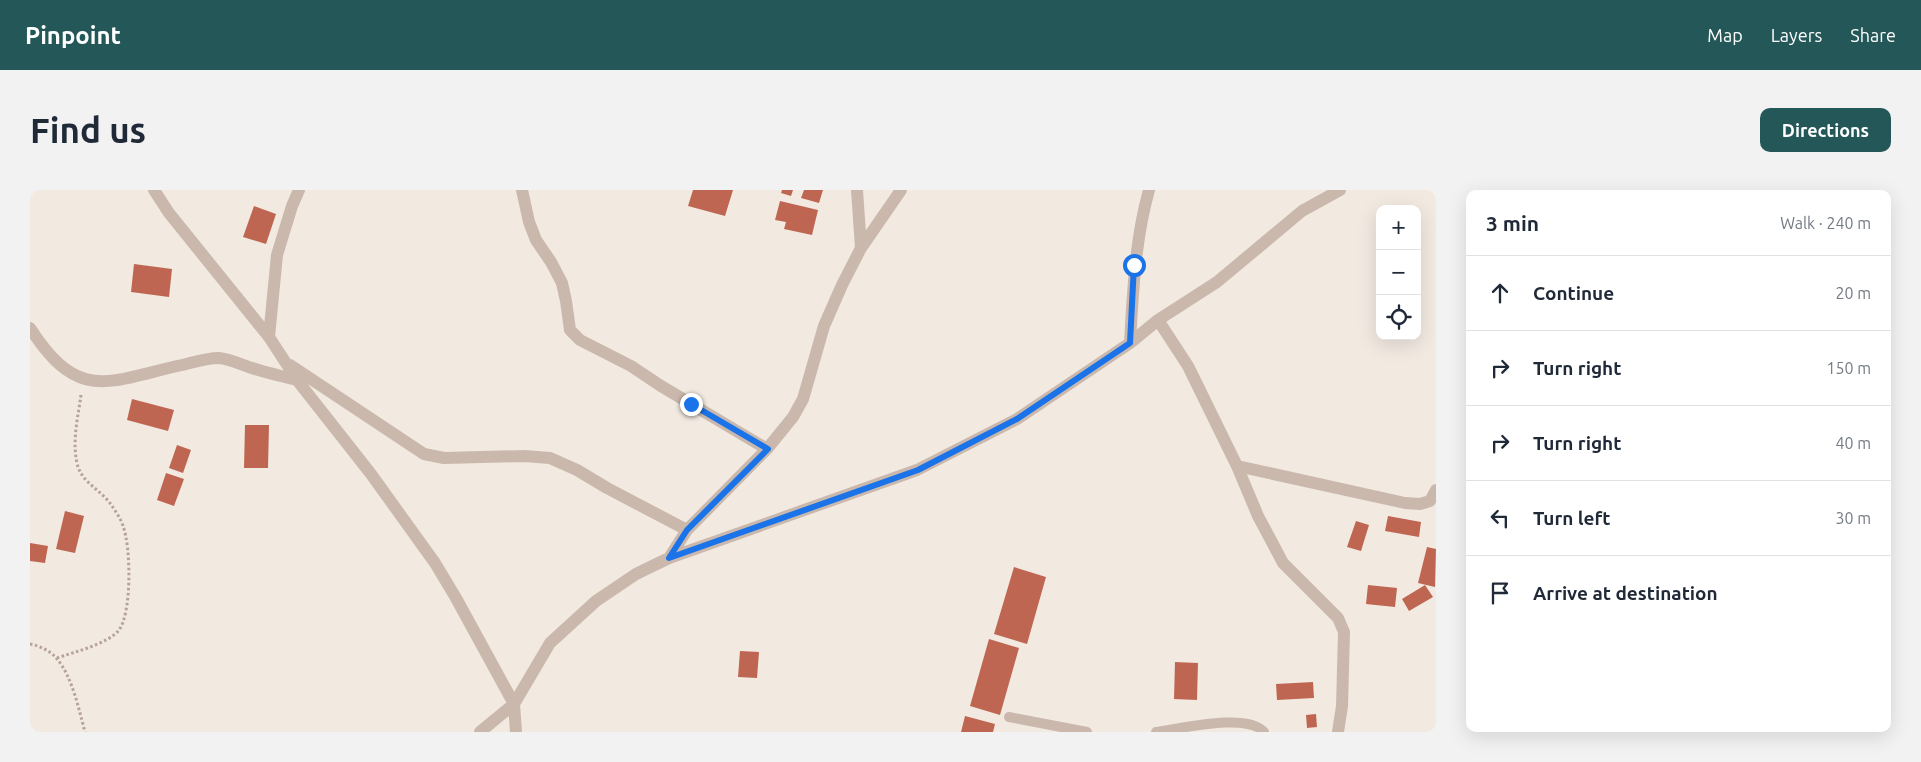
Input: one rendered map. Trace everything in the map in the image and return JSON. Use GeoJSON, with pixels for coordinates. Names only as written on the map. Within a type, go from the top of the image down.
{"type":"FeatureCollection","features":[{"type":"Feature","properties":{"kind":"street"},"geometry":{"type":"LineString","coordinates":[[154,190],[169,213],[269,337],[297,380],[370,474],[434,563],[456,598],[514,704],[516,732]]}},
{"type":"Feature","properties":{"kind":"street"},"geometry":{"type":"LineString","coordinates":[[269,337],[277,256],[292,206],[299,190]]}},
{"type":"Feature","properties":{"kind":"street"},"geometry":{"type":"LineString","coordinates":[[522,190],[529,222],[536,240],[562,283],[570,330],[580,340],[631,366],[661,386],[768,449]]}},
{"type":"Feature","properties":{"kind":"street"},"geometry":{"type":"LineString","coordinates":[[857,190],[861,248]]}},
{"type":"Feature","properties":{"kind":"street"},"geometry":{"type":"LineString","coordinates":[[669,558],[687,530],[768,449],[793,418],[803,399],[824,326],[861,248],[901,190]]}},
{"type":"Feature","properties":{"kind":"street"},"geometry":{"type":"LineString","coordinates":[[1130,343],[1134,265],[1143,210],[1149,190]]}},
{"type":"Feature","properties":{"kind":"street"},"geometry":{"type":"LineString","coordinates":[[480,732],[514,704],[550,643],[596,601],[636,574],[669,558],[918,470],[1017,419],[1130,343],[1158,320],[1217,282],[1302,211],[1340,190]]}},
{"type":"Feature","properties":{"kind":"street"},"geometry":{"type":"LineString","coordinates":[[1158,320],[1188,366],[1237,466],[1258,516],[1283,563],[1338,618],[1344,632],[1342,706],[1338,732]]}},
{"type":"Feature","properties":{"kind":"street"},"geometry":{"type":"LineString","coordinates":[[30,328],[55,363],[69,373],[83,379],[104,382],[135,378],[175,366],[220,358],[297,380]]}},
{"type":"Feature","properties":{"kind":"street"},"geometry":{"type":"LineString","coordinates":[[288,365],[424,454],[444,458],[524,456],[550,458],[577,470],[606,488],[687,530]]}},
{"type":"Feature","properties":{"kind":"street"},"geometry":{"type":"LineString","coordinates":[[1237,466],[1404,503],[1420,504],[1430,501],[1436,490]]}},
{"type":"Feature","properties":{"kind":"lane"},"geometry":{"type":"LineString","coordinates":[[1009,717],[1087,732]]}},
{"type":"Feature","properties":{"kind":"lane"},"geometry":{"type":"LineString","coordinates":[[1156,732],[1241,722],[1261,728],[1264,732]]}},
{"type":"Feature","properties":{"kind":"path"},"geometry":{"type":"LineString","coordinates":[[57,658],[106,640],[119,630],[129,596],[127,546],[123,525],[111,504],[84,478],[77,463],[76,434],[83,379]]}},
{"type":"Feature","properties":{"kind":"path"},"geometry":{"type":"LineString","coordinates":[[30,644],[41,647],[57,658],[69,681],[85,732]]}},
{"type":"Feature","properties":{"kind":"building"},"geometry":{"type":"Polygon","coordinates":[[[693,190],[733,190],[725,216],[688,206],[693,190]]]}},
{"type":"Feature","properties":{"kind":"building"},"geometry":{"type":"Polygon","coordinates":[[[782,190],[793,190],[791,196],[781,193],[782,190]]]}},
{"type":"Feature","properties":{"kind":"building"},"geometry":{"type":"Polygon","coordinates":[[[804,190],[823,190],[819,203],[801,198],[804,190]]]}},
{"type":"Feature","properties":{"kind":"building"},"geometry":{"type":"Polygon","coordinates":[[[780,201],[818,210],[812,235],[784,229],[786,222],[775,220],[780,201]]]}},
{"type":"Feature","properties":{"kind":"building"},"geometry":{"type":"Polygon","coordinates":[[[254,206],[276,214],[266,244],[243,237],[254,206]]]}},
{"type":"Feature","properties":{"kind":"building"},"geometry":{"type":"Polygon","coordinates":[[[134,264],[172,269],[169,297],[131,292],[134,264]]]}},
{"type":"Feature","properties":{"kind":"building"},"geometry":{"type":"Polygon","coordinates":[[[132,399],[174,410],[168,431],[127,420],[132,399]]]}},
{"type":"Feature","properties":{"kind":"building"},"geometry":{"type":"Polygon","coordinates":[[[245,425],[269,425],[268,468],[244,468],[245,425]]]}},
{"type":"Feature","properties":{"kind":"building"},"geometry":{"type":"Polygon","coordinates":[[[177,445],[191,450],[183,473],[169,468],[177,445]]]}},
{"type":"Feature","properties":{"kind":"building"},"geometry":{"type":"Polygon","coordinates":[[[166,473],[184,479],[174,506],[157,500],[166,473]]]}},
{"type":"Feature","properties":{"kind":"building"},"geometry":{"type":"Polygon","coordinates":[[[65,511],[84,516],[75,553],[56,549],[65,511]]]}},
{"type":"Feature","properties":{"kind":"building"},"geometry":{"type":"Polygon","coordinates":[[[1388,516],[1421,522],[1419,537],[1385,531],[1388,516]]]}},
{"type":"Feature","properties":{"kind":"building"},"geometry":{"type":"Polygon","coordinates":[[[1356,521],[1369,525],[1361,551],[1347,547],[1356,521]]]}},
{"type":"Feature","properties":{"kind":"building"},"geometry":{"type":"Polygon","coordinates":[[[30,543],[48,546],[45,563],[30,561],[30,543]]]}},
{"type":"Feature","properties":{"kind":"building"},"geometry":{"type":"Polygon","coordinates":[[[1427,547],[1436,549],[1435,587],[1418,583],[1427,547]]]}},
{"type":"Feature","properties":{"kind":"building"},"geometry":{"type":"Polygon","coordinates":[[[1014,567],[1046,577],[1027,644],[994,634],[1014,567]]]}},
{"type":"Feature","properties":{"kind":"building"},"geometry":{"type":"Polygon","coordinates":[[[1368,585],[1397,588],[1395,607],[1366,604],[1368,585]]]}},
{"type":"Feature","properties":{"kind":"building"},"geometry":{"type":"Polygon","coordinates":[[[1425,585],[1433,597],[1409,611],[1402,599],[1425,585]]]}},
{"type":"Feature","properties":{"kind":"building"},"geometry":{"type":"Polygon","coordinates":[[[989,639],[1019,648],[1000,715],[970,706],[989,639]]]}},
{"type":"Feature","properties":{"kind":"building"},"geometry":{"type":"Polygon","coordinates":[[[740,651],[759,652],[757,678],[738,677],[740,651]]]}},
{"type":"Feature","properties":{"kind":"building"},"geometry":{"type":"Polygon","coordinates":[[[1175,662],[1198,663],[1197,700],[1174,699],[1175,662]]]}},
{"type":"Feature","properties":{"kind":"building"},"geometry":{"type":"Polygon","coordinates":[[[1313,682],[1314,698],[1277,700],[1276,684],[1313,682]]]}},
{"type":"Feature","properties":{"kind":"building"},"geometry":{"type":"Polygon","coordinates":[[[1316,714],[1317,727],[1307,728],[1306,715],[1316,714]]]}},
{"type":"Feature","properties":{"kind":"building"},"geometry":{"type":"Polygon","coordinates":[[[965,716],[995,724],[993,732],[961,732],[965,716]]]}},
{"type":"Feature","properties":{"kind":"route"},"geometry":{"type":"LineString","coordinates":[[691,404],[768,449],[687,530],[669,558],[918,470],[1017,419],[1130,343],[1134,265]]}}]}
